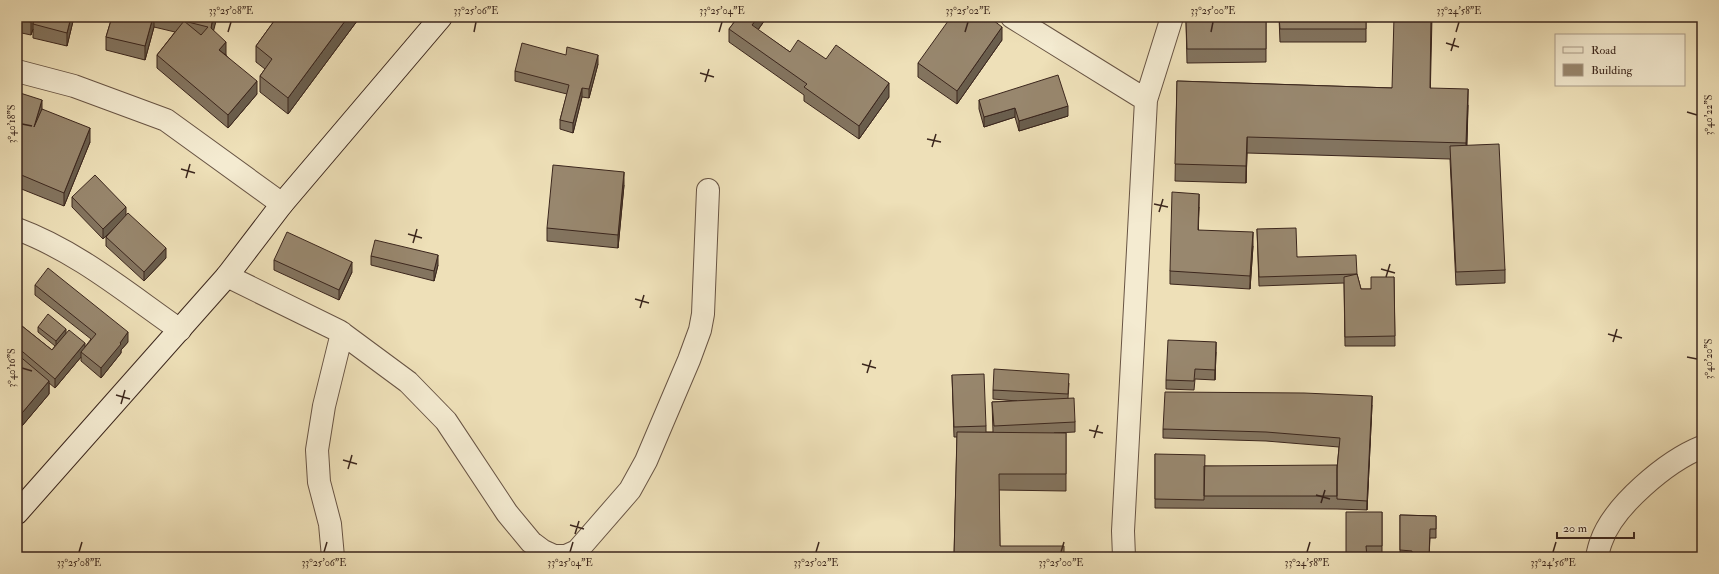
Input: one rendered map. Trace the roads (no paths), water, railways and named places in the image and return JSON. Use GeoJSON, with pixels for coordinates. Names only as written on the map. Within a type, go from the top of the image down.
{"type":"FeatureCollection","features":[{"type":"Feature","properties":{"kind":"street"},"geometry":{"type":"LineString","coordinates":[[17,513],[227,276],[282,204],[441,17]]}},
{"type":"Feature","properties":{"kind":"street"},"geometry":{"type":"LineString","coordinates":[[1012,17],[1146,100]]}},
{"type":"Feature","properties":{"kind":"street"},"geometry":{"type":"LineString","coordinates":[[1124,557],[1123,531],[1146,100],[1172,17]]}},
{"type":"Feature","properties":{"kind":"street"},"geometry":{"type":"LineString","coordinates":[[17,71],[74,86],[166,120],[282,204]]}},
{"type":"Feature","properties":{"kind":"street"},"geometry":{"type":"LineString","coordinates":[[227,276],[342,333],[408,382],[446,421],[507,513],[532,542],[543,551],[554,556],[566,556],[577,551],[630,490],[646,461],[689,360],[700,330],[703,314],[708,190]]}},
{"type":"Feature","properties":{"kind":"street"},"geometry":{"type":"LineString","coordinates":[[17,229],[37,236],[80,261],[180,330]]}},
{"type":"Feature","properties":{"kind":"street"},"geometry":{"type":"LineString","coordinates":[[333,557],[330,524],[319,482],[317,450],[324,406],[342,333]]}},
{"type":"Feature","properties":{"kind":"street"},"geometry":{"type":"LineString","coordinates":[[1597,557],[1601,541],[1611,523],[1629,499],[1668,466],[1702,447]]}}]}
